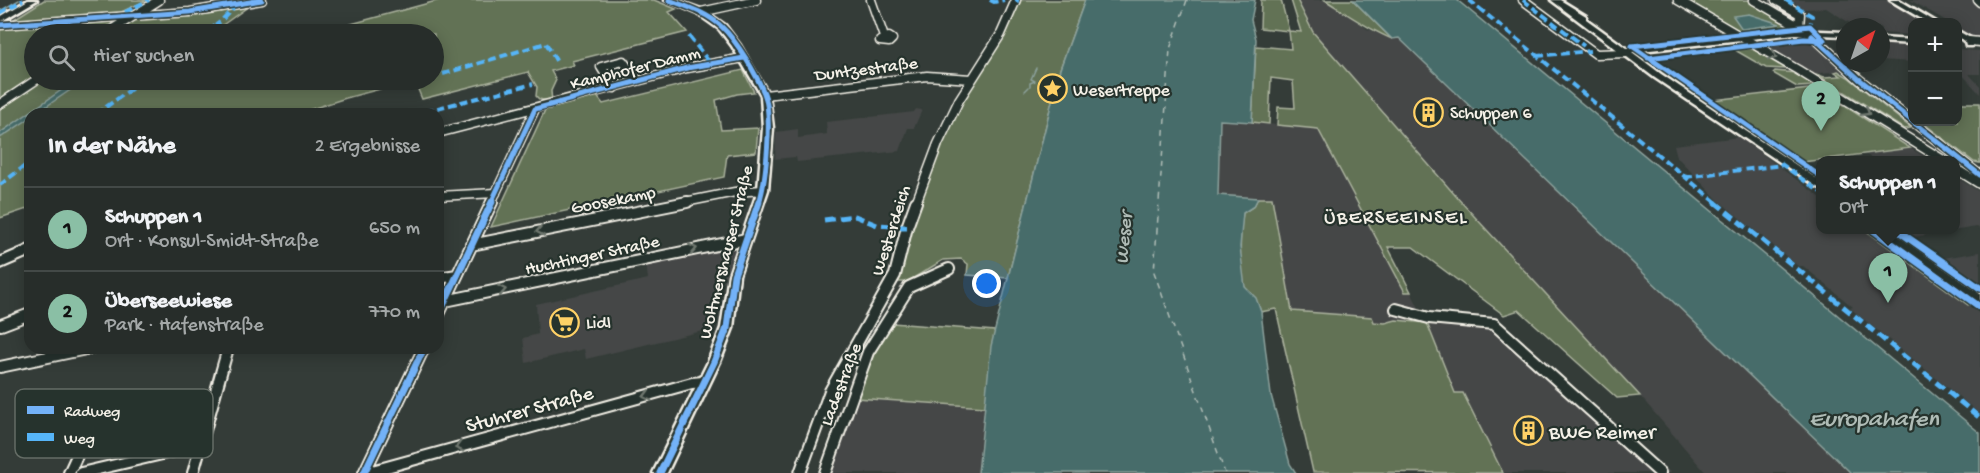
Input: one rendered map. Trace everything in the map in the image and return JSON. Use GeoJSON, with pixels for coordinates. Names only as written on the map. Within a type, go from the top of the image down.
{"type":"FeatureCollection","features":[{"type":"Feature","properties":{"kind":"street"},"geometry":{"type":"LineString","coordinates":[[0,18],[32,0]]}},
{"type":"Feature","properties":{"kind":"street"},"geometry":{"type":"LineString","coordinates":[[146,8],[154,0]]}},
{"type":"Feature","properties":{"kind":"street"},"geometry":{"type":"LineString","coordinates":[[120,24],[159,0]]}},
{"type":"Feature","properties":{"kind":"street"},"geometry":{"type":"LineString","coordinates":[[26,24],[132,16],[262,0]]}},
{"type":"Feature","properties":{"kind":"street","name":"Woltmershauser Straße"},"geometry":{"type":"LineString","coordinates":[[660,473],[714,362],[727,328],[734,275],[763,190],[768,128],[765,95],[736,45],[722,27],[701,12],[669,0]]}},
{"type":"Feature","properties":{"kind":"street"},"geometry":{"type":"LineString","coordinates":[[701,12],[756,0]]}},
{"type":"Feature","properties":{"kind":"street"},"geometry":{"type":"LineString","coordinates":[[871,0],[878,25],[882,27],[885,37]]}},
{"type":"Feature","properties":{"kind":"street","name":"Westerdeich"},"geometry":{"type":"LineString","coordinates":[[800,473],[830,391],[895,276],[907,227],[928,167],[971,79],[1001,33],[1016,0]]}},
{"type":"Feature","properties":{"kind":"street"},"geometry":{"type":"LineString","coordinates":[[1523,0],[1590,51],[1602,55],[1806,31],[1836,35]]}},
{"type":"Feature","properties":{"kind":"street"},"geometry":{"type":"LineString","coordinates":[[1555,0],[1631,53],[1669,83],[1816,182]]}},
{"type":"Feature","properties":{"kind":"street"},"geometry":{"type":"LineString","coordinates":[[1678,0],[1798,70],[1936,156]]}},
{"type":"Feature","properties":{"kind":"street"},"geometry":{"type":"LineString","coordinates":[[1754,0],[1806,31],[1908,117]]}},
{"type":"Feature","properties":{"kind":"street"},"geometry":{"type":"LineString","coordinates":[[1776,0],[1800,14],[1806,31]]}},
{"type":"Feature","properties":{"kind":"street"},"geometry":{"type":"LineString","coordinates":[[1894,0],[1925,18]]}},
{"type":"Feature","properties":{"kind":"street"},"geometry":{"type":"LineString","coordinates":[[1901,0],[1932,18]]}},
{"type":"Feature","properties":{"kind":"street"},"geometry":{"type":"LineString","coordinates":[[0,26],[24,24]]}},
{"type":"Feature","properties":{"kind":"street"},"geometry":{"type":"LineString","coordinates":[[1890,39],[1908,40]]}},
{"type":"Feature","properties":{"kind":"street"},"geometry":{"type":"LineString","coordinates":[[1962,40],[1980,44]]}},
{"type":"Feature","properties":{"kind":"street","name":"Kamphofer Damm"},"geometry":{"type":"LineString","coordinates":[[444,132],[687,68],[744,58]]}},
{"type":"Feature","properties":{"kind":"street"},"geometry":{"type":"LineString","coordinates":[[614,88],[601,67],[623,61],[637,81]]}},
{"type":"Feature","properties":{"kind":"street","name":"Duntzestraße"},"geometry":{"type":"LineString","coordinates":[[765,95],[927,76],[971,79]]}},
{"type":"Feature","properties":{"kind":"street"},"geometry":{"type":"LineString","coordinates":[[0,104],[24,88]]}},
{"type":"Feature","properties":{"kind":"street"},"geometry":{"type":"LineString","coordinates":[[445,301],[535,109]]}},
{"type":"Feature","properties":{"kind":"street"},"geometry":{"type":"LineString","coordinates":[[1919,126],[1954,156]]}},
{"type":"Feature","properties":{"kind":"street"},"geometry":{"type":"LineString","coordinates":[[1960,160],[1980,175]]}},
{"type":"Feature","properties":{"kind":"street"},"geometry":{"type":"LineString","coordinates":[[1960,172],[1980,184]]}},
{"type":"Feature","properties":{"kind":"street","name":"Goosekamp"},"geometry":{"type":"LineString","coordinates":[[471,245],[735,192],[763,190]]}},
{"type":"Feature","properties":{"kind":"street"},"geometry":{"type":"LineString","coordinates":[[444,196],[496,193]]}},
{"type":"Feature","properties":{"kind":"street"},"geometry":{"type":"LineString","coordinates":[[1888,234],[1980,299]]}},
{"type":"Feature","properties":{"kind":"street","name":"Huchtinger Straße"},"geometry":{"type":"LineString","coordinates":[[445,301],[746,239]]}},
{"type":"Feature","properties":{"kind":"street"},"geometry":{"type":"LineString","coordinates":[[0,263],[24,253]]}},
{"type":"Feature","properties":{"kind":"street","name":"Ladestraße"},"geometry":{"type":"LineString","coordinates":[[825,473],[868,352],[909,287],[949,269]]}},
{"type":"Feature","properties":{"kind":"street"},"geometry":{"type":"LineString","coordinates":[[444,277],[457,275]]}},
{"type":"Feature","properties":{"kind":"street"},"geometry":{"type":"LineString","coordinates":[[1396,309],[1429,318],[1494,324],[1660,473]]}},
{"type":"Feature","properties":{"kind":"street"},"geometry":{"type":"LineString","coordinates":[[0,325],[24,316]]}},
{"type":"Feature","properties":{"kind":"street"},"geometry":{"type":"LineString","coordinates":[[0,367],[62,354]]}},
{"type":"Feature","properties":{"kind":"street"},"geometry":{"type":"LineString","coordinates":[[213,402],[226,354]]}},
{"type":"Feature","properties":{"kind":"street"},"geometry":{"type":"LineString","coordinates":[[365,473],[421,354]]}},
{"type":"Feature","properties":{"kind":"street","name":"Stuhrer Straße"},"geometry":{"type":"LineString","coordinates":[[365,473],[692,383],[704,382]]}},
{"type":"Feature","properties":{"kind":"street"},"geometry":{"type":"LineString","coordinates":[[69,473],[76,458]]}},
{"type":"Feature","properties":{"kind":"street"},"geometry":{"type":"LineString","coordinates":[[81,473],[145,458]]}},
{"type":"Feature","properties":{"kind":"street"},"geometry":{"type":"LineString","coordinates":[[193,473],[197,458]]}},
{"type":"Feature","properties":{"kind":"shaded area"},"geometry":{"type":"Polygon","coordinates":[[[1297,0],[1325,0],[1354,17],[1367,29],[1399,38],[1851,473],[1706,473],[1640,396],[1462,202],[1313,32],[1297,0]]]}},
{"type":"Feature","properties":{"kind":"shaded area"},"geometry":{"type":"Polygon","coordinates":[[[1788,0],[1887,0],[1919,18],[1908,18],[1908,35],[1890,34],[1890,18],[1842,18],[1826,8],[1805,9],[1788,0]]]}},
{"type":"Feature","properties":{"kind":"shaded area"},"geometry":{"type":"Polygon","coordinates":[[[1910,0],[1980,0],[1980,38],[1972,37],[1962,31],[1962,18],[1941,18],[1910,0]]]}},
{"type":"Feature","properties":{"kind":"shaded area"},"geometry":{"type":"Polygon","coordinates":[[[1801,40],[1818,47],[1836,66],[1836,72],[1811,74],[1762,44],[1801,40]]]}},
{"type":"Feature","properties":{"kind":"shaded area"},"geometry":{"type":"Polygon","coordinates":[[[1890,45],[1908,46],[1908,62],[1890,61],[1890,45]]]}},
{"type":"Feature","properties":{"kind":"shaded area"},"geometry":{"type":"Polygon","coordinates":[[[1962,49],[1980,51],[1980,74],[1969,74],[1980,86],[1980,94],[1962,74],[1962,49]]]}},
{"type":"Feature","properties":{"kind":"shaded area"},"geometry":{"type":"Polygon","coordinates":[[[916,109],[922,110],[914,128],[908,128],[900,151],[797,162],[796,157],[775,159],[776,132],[798,129],[798,138],[827,134],[826,122],[914,112],[916,109]]]}},
{"type":"Feature","properties":{"kind":"shaded area"},"geometry":{"type":"Polygon","coordinates":[[[1220,119],[1318,129],[1405,292],[1411,292],[1421,312],[1496,318],[1671,473],[1503,473],[1463,393],[1455,393],[1427,323],[1396,320],[1385,323],[1374,322],[1371,317],[1292,311],[1272,199],[1218,195],[1220,119]]]}},
{"type":"Feature","properties":{"kind":"shaded area"},"geometry":{"type":"Polygon","coordinates":[[[1739,137],[1816,194],[1816,234],[1870,234],[1980,314],[1980,414],[1850,308],[1853,307],[1803,266],[1798,266],[1718,200],[1677,157],[1674,145],[1739,137]]]}},
{"type":"Feature","properties":{"kind":"shaded area"},"geometry":{"type":"Polygon","coordinates":[[[1910,148],[1923,156],[1868,156],[1865,154],[1910,148]]]}},
{"type":"Feature","properties":{"kind":"shaded area"},"geometry":{"type":"Polygon","coordinates":[[[1960,180],[1980,192],[1980,229],[1977,227],[1960,230],[1960,180]]]}},
{"type":"Feature","properties":{"kind":"shaded area"},"geometry":{"type":"Polygon","coordinates":[[[1909,234],[1933,234],[1914,237],[1909,234]]]}},
{"type":"Feature","properties":{"kind":"shaded area"},"geometry":{"type":"Polygon","coordinates":[[[729,246],[735,249],[720,293],[715,328],[586,359],[584,349],[526,363],[523,338],[538,334],[536,304],[648,279],[646,263],[729,246]]]}},
{"type":"Feature","properties":{"kind":"shaded area"},"geometry":{"type":"Polygon","coordinates":[[[1980,252],[1980,283],[1943,258],[1980,252]]]}},
{"type":"Feature","properties":{"kind":"shaded area"},"geometry":{"type":"Polygon","coordinates":[[[847,398],[985,407],[978,473],[819,473],[847,398]]]}},
{"type":"Feature","properties":{"kind":"green space"},"geometry":{"type":"Polygon","coordinates":[[[44,0],[147,0],[117,14],[11,21],[44,0]]]}},
{"type":"Feature","properties":{"kind":"green space"},"geometry":{"type":"Polygon","coordinates":[[[440,0],[654,0],[676,9],[669,12],[687,32],[572,61],[574,65],[551,71],[556,80],[551,91],[552,102],[536,96],[537,87],[528,72],[422,99],[418,90],[444,90],[444,24],[351,24],[440,0]]]}},
{"type":"Feature","properties":{"kind":"green space"},"geometry":{"type":"Polygon","coordinates":[[[1018,0],[1085,0],[1060,69],[1008,278],[967,275],[968,264],[961,259],[943,260],[907,282],[896,282],[916,207],[941,142],[972,80],[1018,0]]]}},
{"type":"Feature","properties":{"kind":"green space"},"geometry":{"type":"Polygon","coordinates":[[[1261,0],[1281,0],[1289,31],[1260,28],[1261,0]]]}},
{"type":"Feature","properties":{"kind":"green space"},"geometry":{"type":"Polygon","coordinates":[[[1291,0],[1297,0],[1313,32],[1462,203],[1640,396],[1617,398],[1519,310],[1504,315],[1413,247],[1388,247],[1411,292],[1405,292],[1318,129],[1277,125],[1278,107],[1295,108],[1293,81],[1271,78],[1269,124],[1252,122],[1256,46],[1291,49],[1289,31],[1301,32],[1291,0]]]}},
{"type":"Feature","properties":{"kind":"green space"},"geometry":{"type":"Polygon","coordinates":[[[1325,0],[1353,0],[1392,39],[1366,26],[1325,0]]]}},
{"type":"Feature","properties":{"kind":"green space"},"geometry":{"type":"Polygon","coordinates":[[[1681,0],[1751,0],[1795,26],[1736,33],[1681,0]]]}},
{"type":"Feature","properties":{"kind":"green space"},"geometry":{"type":"Polygon","coordinates":[[[249,6],[224,24],[128,24],[139,18],[249,6]]]}},
{"type":"Feature","properties":{"kind":"green space"},"geometry":{"type":"Polygon","coordinates":[[[117,20],[112,24],[65,24],[117,20]]]}},
{"type":"Feature","properties":{"kind":"green space"},"geometry":{"type":"Polygon","coordinates":[[[24,27],[24,84],[0,100],[0,29],[24,27]]]}},
{"type":"Feature","properties":{"kind":"green space"},"geometry":{"type":"Polygon","coordinates":[[[1753,49],[1786,69],[1766,68],[1735,50],[1753,49]]]}},
{"type":"Feature","properties":{"kind":"green space"},"geometry":{"type":"Polygon","coordinates":[[[1651,63],[1793,158],[1790,159],[1728,120],[1651,63]]]}},
{"type":"Feature","properties":{"kind":"green space"},"geometry":{"type":"Polygon","coordinates":[[[743,70],[754,92],[716,100],[721,130],[758,128],[756,152],[727,155],[724,177],[491,227],[546,108],[596,95],[603,104],[743,70]]]}},
{"type":"Feature","properties":{"kind":"green space"},"geometry":{"type":"Polygon","coordinates":[[[1775,71],[1796,73],[1815,86],[1797,87],[1773,73],[1775,71]]]}},
{"type":"Feature","properties":{"kind":"green space"},"geometry":{"type":"Polygon","coordinates":[[[1835,72],[1848,77],[1911,128],[1904,129],[1816,74],[1824,77],[1841,76],[1835,72]]]}},
{"type":"Feature","properties":{"kind":"green space"},"geometry":{"type":"Polygon","coordinates":[[[1818,88],[1910,148],[1849,156],[1816,156],[1816,160],[1803,162],[1713,100],[1818,88]]]}},
{"type":"Feature","properties":{"kind":"green space"},"geometry":{"type":"Polygon","coordinates":[[[28,90],[376,90],[315,108],[24,108],[24,210],[0,218],[0,108],[28,90]]]}},
{"type":"Feature","properties":{"kind":"green space"},"geometry":{"type":"Polygon","coordinates":[[[1962,103],[1980,103],[1980,163],[1974,162],[1927,126],[1962,126],[1962,103]]]}},
{"type":"Feature","properties":{"kind":"green space"},"geometry":{"type":"Polygon","coordinates":[[[1258,198],[1272,198],[1292,311],[1372,317],[1374,322],[1385,323],[1396,320],[1427,323],[1455,393],[1463,393],[1503,473],[1313,472],[1276,309],[1261,312],[1243,283],[1240,252],[1243,213],[1254,206],[1258,198]]]}},
{"type":"Feature","properties":{"kind":"green space"},"geometry":{"type":"Polygon","coordinates":[[[1870,234],[1876,234],[1975,304],[1968,305],[1870,234]]]}},
{"type":"Feature","properties":{"kind":"green space"},"geometry":{"type":"Polygon","coordinates":[[[892,323],[995,331],[985,407],[856,398],[869,363],[892,323]]]}},
{"type":"Feature","properties":{"kind":"water","name":"Weser"},"geometry":{"type":"Polygon","coordinates":[[[1085,0],[1255,0],[1251,20],[1256,39],[1252,122],[1220,120],[1218,195],[1258,198],[1254,206],[1243,213],[1240,247],[1245,287],[1256,298],[1261,312],[1271,395],[1290,464],[1296,473],[978,473],[991,346],[1060,69],[1085,0]]]}},
{"type":"Feature","properties":{"kind":"water","name":"Europahafen"},"geometry":{"type":"Polygon","coordinates":[[[1353,0],[1457,0],[1980,433],[1980,473],[1851,473],[1399,38],[1392,39],[1353,0]]]}},
{"type":"Feature","properties":{"kind":"water"},"geometry":{"type":"Polygon","coordinates":[[[1749,14],[1780,24],[1742,29],[1733,16],[1749,14]]]}},
{"type":"Feature","properties":{"kind":"water"},"geometry":{"type":"Polygon","coordinates":[[[62,90],[70,90],[44,108],[36,108],[62,90]]]}},
{"type":"Feature","properties":{"kind":"water"},"geometry":{"type":"Polygon","coordinates":[[[24,116],[24,122],[0,138],[0,133],[24,116]]]}},
{"type":"Feature","properties":{"kind":"waterway"},"geometry":{"type":"LineString","coordinates":[[0,11],[19,0]]}},
{"type":"Feature","properties":{"kind":"waterway"},"geometry":{"type":"LineString","coordinates":[[1030,86],[1030,83],[1035,81],[1031,79],[1036,68]]}},
{"type":"Feature","properties":{"kind":"waterway"},"geometry":{"type":"LineString","coordinates":[[1025,91],[1029,87]]}},
{"type":"Feature","properties":{"kind":"ferry route"},"geometry":{"type":"LineString","coordinates":[[1187,0],[1170,49],[1154,272],[1225,473]]}},
{"type":"Feature","properties":{"kind":"marked path"},"geometry":{"type":"LineString","coordinates":[[0,13],[23,0]]}},
{"type":"Feature","properties":{"kind":"marked path"},"geometry":{"type":"LineString","coordinates":[[125,12],[149,0]]}},
{"type":"Feature","properties":{"kind":"marked path"},"geometry":{"type":"LineString","coordinates":[[990,0],[994,2],[1004,0]]}},
{"type":"Feature","properties":{"kind":"marked path"},"geometry":{"type":"LineString","coordinates":[[1015,0],[1019,1]]}},
{"type":"Feature","properties":{"kind":"marked path"},"geometry":{"type":"LineString","coordinates":[[1469,0],[1980,418]]}},
{"type":"Feature","properties":{"kind":"marked path"},"geometry":{"type":"LineString","coordinates":[[1523,0],[1584,46]]}},
{"type":"Feature","properties":{"kind":"marked path"},"geometry":{"type":"LineString","coordinates":[[1786,0],[1812,16],[1810,26]]}},
{"type":"Feature","properties":{"kind":"marked path"},"geometry":{"type":"LineString","coordinates":[[217,24],[235,6]]}},
{"type":"Feature","properties":{"kind":"marked path"},"geometry":{"type":"LineString","coordinates":[[689,36],[710,63]]}},
{"type":"Feature","properties":{"kind":"marked path"},"geometry":{"type":"LineString","coordinates":[[444,74],[546,43],[558,64]]}},
{"type":"Feature","properties":{"kind":"marked path"},"geometry":{"type":"LineString","coordinates":[[1537,56],[1590,51]]}},
{"type":"Feature","properties":{"kind":"marked path"},"geometry":{"type":"LineString","coordinates":[[438,108],[533,84]]}},
{"type":"Feature","properties":{"kind":"marked path"},"geometry":{"type":"LineString","coordinates":[[104,108],[130,90]]}},
{"type":"Feature","properties":{"kind":"marked path"},"geometry":{"type":"LineString","coordinates":[[1780,163],[1816,189]]}},
{"type":"Feature","properties":{"kind":"marked path"},"geometry":{"type":"LineString","coordinates":[[1685,177],[1782,165]]}},
{"type":"Feature","properties":{"kind":"marked path"},"geometry":{"type":"LineString","coordinates":[[0,185],[24,167]]}},
{"type":"Feature","properties":{"kind":"marked path"},"geometry":{"type":"LineString","coordinates":[[824,220],[855,216],[877,225],[893,226]]}},
{"type":"Feature","properties":{"kind":"marked path"},"geometry":{"type":"LineString","coordinates":[[900,227],[907,227]]}},
{"type":"Feature","properties":{"kind":"cycle path"},"geometry":{"type":"LineString","coordinates":[[0,25],[190,12],[262,0]]}},
{"type":"Feature","properties":{"kind":"cycle path"},"geometry":{"type":"LineString","coordinates":[[660,473],[714,362],[727,328],[734,275],[763,190],[768,128],[765,95],[736,45],[722,27],[701,12],[669,0]]}},
{"type":"Feature","properties":{"kind":"cycle path"},"geometry":{"type":"LineString","coordinates":[[1632,46],[1810,26],[1824,40]]}},
{"type":"Feature","properties":{"kind":"cycle path"},"geometry":{"type":"LineString","coordinates":[[1812,36],[1859,79],[1908,118]]}},
{"type":"Feature","properties":{"kind":"cycle path"},"geometry":{"type":"LineString","coordinates":[[1648,58],[1804,39],[1824,40]]}},
{"type":"Feature","properties":{"kind":"cycle path"},"geometry":{"type":"LineString","coordinates":[[1632,46],[1816,173]]}},
{"type":"Feature","properties":{"kind":"cycle path"},"geometry":{"type":"LineString","coordinates":[[444,303],[535,109],[687,68],[744,58]]}},
{"type":"Feature","properties":{"kind":"cycle path"},"geometry":{"type":"LineString","coordinates":[[1918,126],[1956,156]]}},
{"type":"Feature","properties":{"kind":"cycle path"},"geometry":{"type":"LineString","coordinates":[[1960,159],[1980,175]]}},
{"type":"Feature","properties":{"kind":"cycle path"},"geometry":{"type":"LineString","coordinates":[[1879,234],[1980,307]]}},
{"type":"Feature","properties":{"kind":"cycle path"},"geometry":{"type":"LineString","coordinates":[[1903,234],[1980,288]]}},
{"type":"Feature","properties":{"kind":"cycle path"},"geometry":{"type":"LineString","coordinates":[[364,473],[421,354]]}},
{"type":"Feature","properties":{"kind":"place","name":"Wesertreppe"},"geometry":{"type":"Point","coordinates":[1052,89]}},
{"type":"Feature","properties":{"kind":"place","name":"Schuppen 6"},"geometry":{"type":"Point","coordinates":[1429,112]}},
{"type":"Feature","properties":{"kind":"place","name":"Überseewiese"},"geometry":{"type":"Point","coordinates":[1821,131]}},
{"type":"Feature","properties":{"kind":"place","name":"Schuppen 1"},"geometry":{"type":"Point","coordinates":[1888,303]}},
{"type":"Feature","properties":{"kind":"place","name":"Lidl"},"geometry":{"type":"Point","coordinates":[565,322]}},
{"type":"Feature","properties":{"kind":"place","name":"BWG Reimer"},"geometry":{"type":"Point","coordinates":[1528,431]}},
{"type":"Feature","properties":{"kind":"district","name":"ÜBERSEEINSEL"},"geometry":{"type":"Point","coordinates":[1396,216]}}]}
